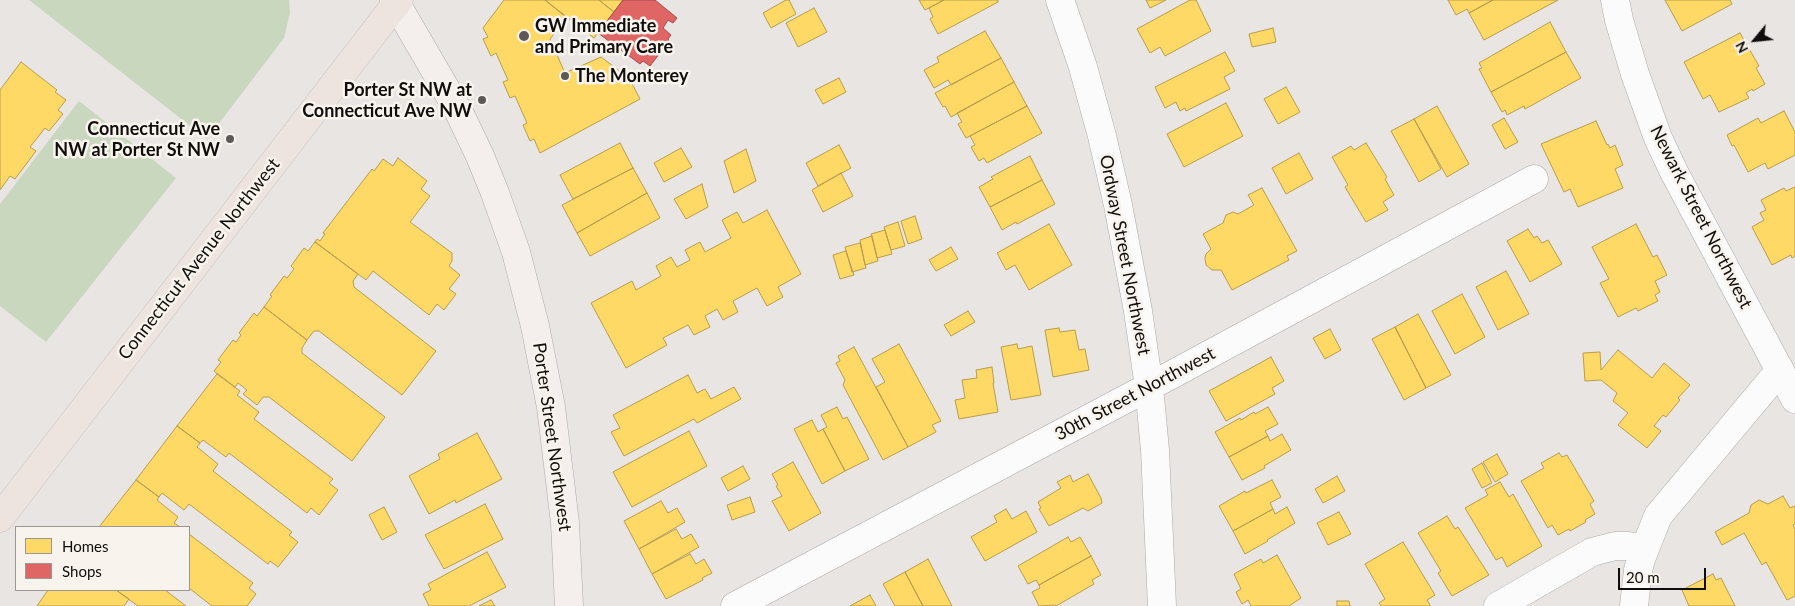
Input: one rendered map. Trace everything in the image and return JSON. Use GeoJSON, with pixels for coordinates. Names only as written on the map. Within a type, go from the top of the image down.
{"type":"FeatureCollection","features":[{"type":"Feature","properties":{"kind":"main road","name":"Connecticut Avenue Northwest"},"geometry":{"type":"LineString","coordinates":[[0,518],[396,1]]}},
{"type":"Feature","properties":{"kind":"street","name":"Ordway Street Northwest"},"geometry":{"type":"LineString","coordinates":[[1060,0],[1092,101],[1118,205],[1138,311],[1149,387],[1155,450],[1162,606]]}},
{"type":"Feature","properties":{"kind":"street","name":"Newark Street Northwest"},"geometry":{"type":"LineString","coordinates":[[1615,0],[1635,74],[1658,138],[1674,172],[1795,399]]}},
{"type":"Feature","properties":{"kind":"street","name":"Porter Street Northwest"},"geometry":{"type":"LineString","coordinates":[[396,1],[465,125],[495,193],[516,252],[535,326],[551,408],[565,523],[569,606]]}},
{"type":"Feature","properties":{"kind":"street","name":"30th Street Northwest"},"geometry":{"type":"LineString","coordinates":[[735,606],[1149,387],[1534,179]]}},
{"type":"Feature","properties":{"kind":"street"},"geometry":{"type":"LineString","coordinates":[[1634,606],[1638,570],[1644,548],[1658,516],[1780,370]]}},
{"type":"Feature","properties":{"kind":"street"},"geometry":{"type":"LineString","coordinates":[[1498,606],[1592,552],[1615,546],[1644,548]]}},
{"type":"Feature","properties":{"kind":"green space"},"geometry":{"type":"Polygon","coordinates":[[[29,0],[289,0],[290,13],[284,38],[207,139],[29,0]]]}},
{"type":"Feature","properties":{"kind":"green space"},"geometry":{"type":"Polygon","coordinates":[[[79,101],[176,178],[46,342],[0,306],[0,204],[79,101]]]}},
{"type":"Feature","properties":{"kind":"building: Homes","name":"The Monterey"},"geometry":{"type":"Polygon","coordinates":[[[504,0],[545,0],[567,18],[550,39],[565,73],[601,57],[629,78],[640,99],[540,153],[534,139],[530,141],[523,125],[527,123],[515,96],[510,98],[503,82],[508,80],[496,53],[491,56],[483,39],[488,37],[483,28],[504,0]]]}},
{"type":"Feature","properties":{"kind":"building: Homes"},"geometry":{"type":"Polygon","coordinates":[[[545,0],[599,0],[614,12],[594,38],[545,0]]]}},
{"type":"Feature","properties":{"kind":"building: Homes"},"geometry":{"type":"Polygon","coordinates":[[[599,0],[623,0],[614,12],[599,0]]]}},
{"type":"Feature","properties":{"kind":"building: Homes"},"geometry":{"type":"Polygon","coordinates":[[[789,0],[796,14],[771,28],[763,13],[789,0]]]}},
{"type":"Feature","properties":{"kind":"building: Homes"},"geometry":{"type":"Polygon","coordinates":[[[919,0],[944,0],[925,10],[919,0]]]}},
{"type":"Feature","properties":{"kind":"building: Homes"},"geometry":{"type":"Polygon","coordinates":[[[944,0],[998,0],[998,2],[938,34],[930,19],[933,17],[929,8],[944,0]]]}},
{"type":"Feature","properties":{"kind":"building: Homes"},"geometry":{"type":"Polygon","coordinates":[[[1146,0],[1166,0],[1150,8],[1146,0]]]}},
{"type":"Feature","properties":{"kind":"building: Homes"},"geometry":{"type":"Polygon","coordinates":[[[1190,0],[1196,0],[1211,31],[1165,56],[1160,47],[1150,53],[1137,29],[1190,0]]]}},
{"type":"Feature","properties":{"kind":"building: Homes"},"geometry":{"type":"Polygon","coordinates":[[[1448,0],[1493,0],[1469,13],[1467,9],[1456,15],[1448,0]]]}},
{"type":"Feature","properties":{"kind":"building: Homes"},"geometry":{"type":"Polygon","coordinates":[[[1493,0],[1558,0],[1484,40],[1469,13],[1493,0]]]}},
{"type":"Feature","properties":{"kind":"building: Homes"},"geometry":{"type":"Polygon","coordinates":[[[1665,0],[1730,0],[1732,4],[1682,31],[1665,0]]]}},
{"type":"Feature","properties":{"kind":"building: Homes"},"geometry":{"type":"Polygon","coordinates":[[[814,8],[827,32],[798,47],[786,23],[814,8]]]}},
{"type":"Feature","properties":{"kind":"building: Homes"},"geometry":{"type":"Polygon","coordinates":[[[1550,22],[1566,52],[1491,92],[1479,69],[1482,68],[1479,63],[1550,22]]]}},
{"type":"Feature","properties":{"kind":"building: Homes"},"geometry":{"type":"Polygon","coordinates":[[[1273,28],[1276,42],[1252,47],[1249,34],[1273,28]]]}},
{"type":"Feature","properties":{"kind":"building: Homes"},"geometry":{"type":"Polygon","coordinates":[[[985,31],[1001,58],[951,85],[948,80],[934,88],[924,70],[939,62],[937,57],[985,31]]]}},
{"type":"Feature","properties":{"kind":"building: Homes"},"geometry":{"type":"Polygon","coordinates":[[[1740,33],[1759,66],[1756,68],[1765,84],[1746,93],[1749,98],[1719,112],[1710,95],[1703,99],[1684,62],[1740,33]]]}},
{"type":"Feature","properties":{"kind":"building: Homes"},"geometry":{"type":"Polygon","coordinates":[[[1225,52],[1235,71],[1224,77],[1230,89],[1186,111],[1185,108],[1180,111],[1176,102],[1165,108],[1155,87],[1225,52]]]}},
{"type":"Feature","properties":{"kind":"building: Homes"},"geometry":{"type":"Polygon","coordinates":[[[1566,52],[1581,78],[1525,109],[1524,106],[1507,115],[1505,110],[1502,112],[1491,92],[1566,52]]]}},
{"type":"Feature","properties":{"kind":"building: Homes"},"geometry":{"type":"Polygon","coordinates":[[[1001,58],[1014,82],[951,117],[935,93],[1001,58]]]}},
{"type":"Feature","properties":{"kind":"building: Homes"},"geometry":{"type":"Polygon","coordinates":[[[21,62],[57,90],[55,92],[66,100],[58,110],[63,114],[49,131],[45,128],[30,147],[36,151],[15,179],[10,176],[0,190],[0,90],[21,62]]]}},
{"type":"Feature","properties":{"kind":"building: Homes"},"geometry":{"type":"Polygon","coordinates":[[[839,78],[846,92],[823,104],[815,90],[839,78]]]}},
{"type":"Feature","properties":{"kind":"building: Homes"},"geometry":{"type":"Polygon","coordinates":[[[1014,82],[1027,106],[966,138],[958,124],[962,122],[957,113],[1014,82]]]}},
{"type":"Feature","properties":{"kind":"building: Homes"},"geometry":{"type":"Polygon","coordinates":[[[1286,87],[1300,112],[1278,124],[1264,99],[1286,87]]]}},
{"type":"Feature","properties":{"kind":"building: Homes"},"geometry":{"type":"Polygon","coordinates":[[[1226,103],[1243,136],[1184,167],[1167,134],[1226,103]]]}},
{"type":"Feature","properties":{"kind":"building: Homes"},"geometry":{"type":"Polygon","coordinates":[[[1027,106],[1042,133],[987,163],[984,158],[979,161],[971,147],[975,145],[970,136],[1027,106]]]}},
{"type":"Feature","properties":{"kind":"building: Homes"},"geometry":{"type":"Polygon","coordinates":[[[1437,106],[1469,164],[1447,177],[1414,119],[1437,106]]]}},
{"type":"Feature","properties":{"kind":"building: Homes"},"geometry":{"type":"Polygon","coordinates":[[[1784,111],[1795,132],[1795,155],[1768,169],[1765,163],[1748,172],[1727,135],[1758,118],[1761,123],[1784,111]]]}},
{"type":"Feature","properties":{"kind":"building: Homes"},"geometry":{"type":"Polygon","coordinates":[[[1504,118],[1518,142],[1505,149],[1492,125],[1504,118]]]}},
{"type":"Feature","properties":{"kind":"building: Homes"},"geometry":{"type":"Polygon","coordinates":[[[1414,119],[1441,169],[1419,182],[1391,131],[1414,119]]]}},
{"type":"Feature","properties":{"kind":"building: Homes"},"geometry":{"type":"Polygon","coordinates":[[[1596,121],[1607,145],[1610,148],[1615,145],[1623,165],[1615,169],[1623,188],[1578,207],[1570,189],[1564,192],[1541,144],[1596,121]]]}},
{"type":"Feature","properties":{"kind":"building: Homes"},"geometry":{"type":"Polygon","coordinates":[[[620,143],[633,168],[573,199],[560,175],[620,143]]]}},
{"type":"Feature","properties":{"kind":"building: Homes"},"geometry":{"type":"Polygon","coordinates":[[[1366,143],[1387,177],[1385,179],[1394,195],[1383,202],[1388,210],[1366,222],[1345,187],[1348,185],[1332,157],[1351,146],[1354,150],[1366,143]]]}},
{"type":"Feature","properties":{"kind":"building: Homes"},"geometry":{"type":"Polygon","coordinates":[[[839,145],[851,168],[818,186],[806,163],[839,145]]]}},
{"type":"Feature","properties":{"kind":"building: Homes"},"geometry":{"type":"Polygon","coordinates":[[[681,148],[692,167],[664,182],[654,163],[681,148]]]}},
{"type":"Feature","properties":{"kind":"building: Homes"},"geometry":{"type":"Polygon","coordinates":[[[746,149],[756,181],[734,193],[724,161],[746,149]]]}},
{"type":"Feature","properties":{"kind":"building: Homes"},"geometry":{"type":"Polygon","coordinates":[[[1299,153],[1313,179],[1286,194],[1272,168],[1299,153]]]}},
{"type":"Feature","properties":{"kind":"building: Homes"},"geometry":{"type":"Polygon","coordinates":[[[1030,156],[1042,180],[990,207],[979,187],[993,179],[991,177],[1030,156]]]}},
{"type":"Feature","properties":{"kind":"building: Homes"},"geometry":{"type":"Polygon","coordinates":[[[398,158],[427,181],[421,189],[430,196],[410,222],[452,253],[452,261],[449,266],[460,275],[449,289],[456,294],[444,310],[437,304],[429,315],[373,271],[366,280],[315,242],[317,239],[320,241],[325,234],[323,233],[372,169],[374,171],[383,159],[393,166],[398,158]]]}},
{"type":"Feature","properties":{"kind":"building: Homes"},"geometry":{"type":"Polygon","coordinates":[[[633,168],[647,193],[577,233],[562,205],[633,168]]]}},
{"type":"Feature","properties":{"kind":"building: Homes"},"geometry":{"type":"Polygon","coordinates":[[[841,173],[853,196],[823,212],[812,190],[841,173]]]}},
{"type":"Feature","properties":{"kind":"building: Homes"},"geometry":{"type":"Polygon","coordinates":[[[1042,180],[1055,204],[1002,230],[990,207],[1042,180]]]}},
{"type":"Feature","properties":{"kind":"building: Homes"},"geometry":{"type":"Polygon","coordinates":[[[702,184],[708,207],[686,219],[674,199],[702,184]]]}},
{"type":"Feature","properties":{"kind":"building: Homes"},"geometry":{"type":"Polygon","coordinates":[[[1795,187],[1795,256],[1792,258],[1791,255],[1772,265],[1752,227],[1764,220],[1760,213],[1766,210],[1761,200],[1784,188],[1786,191],[1795,187]]]}},
{"type":"Feature","properties":{"kind":"building: Homes"},"geometry":{"type":"Polygon","coordinates":[[[1262,188],[1297,251],[1287,256],[1289,260],[1232,290],[1221,270],[1212,270],[1206,265],[1206,254],[1211,249],[1203,234],[1223,223],[1226,215],[1233,212],[1238,214],[1254,205],[1248,195],[1262,188]]]}},
{"type":"Feature","properties":{"kind":"building: Homes"},"geometry":{"type":"Polygon","coordinates":[[[647,193],[660,218],[590,256],[577,233],[647,193]]]}},
{"type":"Feature","properties":{"kind":"building: Homes"},"geometry":{"type":"Polygon","coordinates":[[[767,210],[801,274],[778,287],[783,297],[767,306],[757,288],[733,301],[738,312],[723,320],[717,309],[705,316],[710,327],[694,335],[688,325],[663,338],[667,345],[626,368],[591,303],[632,281],[636,290],[661,276],[656,266],[671,257],[677,267],[690,260],[685,250],[700,242],[705,252],[731,238],[722,220],[737,212],[743,223],[767,210]]]}},
{"type":"Feature","properties":{"kind":"building: Homes"},"geometry":{"type":"Polygon","coordinates":[[[915,216],[922,239],[908,244],[901,221],[915,216]]]}},
{"type":"Feature","properties":{"kind":"building: Homes"},"geometry":{"type":"Polygon","coordinates":[[[898,222],[905,246],[891,250],[884,227],[898,222]]]}},
{"type":"Feature","properties":{"kind":"building: Homes"},"geometry":{"type":"Polygon","coordinates":[[[1049,224],[1072,265],[1029,290],[1015,265],[1006,270],[997,253],[1049,224]]]}},
{"type":"Feature","properties":{"kind":"building: Homes"},"geometry":{"type":"Polygon","coordinates":[[[1636,224],[1653,257],[1657,255],[1667,275],[1655,281],[1660,292],[1655,295],[1658,301],[1638,311],[1636,308],[1618,317],[1600,283],[1609,279],[1592,247],[1636,224]]]}},
{"type":"Feature","properties":{"kind":"building: Homes"},"geometry":{"type":"Polygon","coordinates":[[[1528,229],[1534,238],[1537,236],[1542,243],[1548,240],[1562,264],[1530,282],[1507,241],[1528,229]]]}},
{"type":"Feature","properties":{"kind":"building: Homes"},"geometry":{"type":"Polygon","coordinates":[[[885,230],[892,254],[877,258],[871,234],[885,230]]]}},
{"type":"Feature","properties":{"kind":"building: Homes"},"geometry":{"type":"Polygon","coordinates":[[[872,236],[878,261],[865,265],[860,240],[872,236]]]}},
{"type":"Feature","properties":{"kind":"building: Homes"},"geometry":{"type":"Polygon","coordinates":[[[315,242],[358,274],[353,281],[354,287],[436,351],[402,395],[319,331],[314,331],[307,340],[264,307],[284,276],[287,278],[294,269],[291,266],[304,248],[308,251],[315,242]]]}},
{"type":"Feature","properties":{"kind":"building: Homes"},"geometry":{"type":"Polygon","coordinates":[[[860,243],[866,268],[852,272],[845,247],[860,243]]]}},
{"type":"Feature","properties":{"kind":"building: Homes"},"geometry":{"type":"Polygon","coordinates":[[[951,247],[958,259],[936,271],[929,260],[951,247]]]}},
{"type":"Feature","properties":{"kind":"building: Homes"},"geometry":{"type":"Polygon","coordinates":[[[846,251],[854,275],[840,279],[833,255],[846,251]]]}},
{"type":"Feature","properties":{"kind":"building: Homes"},"geometry":{"type":"Polygon","coordinates":[[[1506,271],[1529,314],[1498,330],[1476,287],[1506,271]]]}},
{"type":"Feature","properties":{"kind":"building: Homes"},"geometry":{"type":"Polygon","coordinates":[[[1462,294],[1485,337],[1455,354],[1432,311],[1462,294]]]}},
{"type":"Feature","properties":{"kind":"building: Homes"},"geometry":{"type":"Polygon","coordinates":[[[264,307],[307,340],[302,348],[302,353],[385,417],[352,461],[269,397],[263,397],[257,405],[243,394],[247,390],[238,383],[235,387],[214,371],[221,362],[218,360],[233,340],[236,342],[241,335],[239,333],[254,313],[257,316],[264,307]]]}},
{"type":"Feature","properties":{"kind":"building: Homes"},"geometry":{"type":"Polygon","coordinates":[[[968,311],[975,322],[951,336],[944,325],[968,311]]]}},
{"type":"Feature","properties":{"kind":"building: Homes"},"geometry":{"type":"Polygon","coordinates":[[[1418,314],[1451,375],[1426,388],[1395,327],[1418,314]]]}},
{"type":"Feature","properties":{"kind":"building: Homes"},"geometry":{"type":"Polygon","coordinates":[[[1395,327],[1426,388],[1404,400],[1372,339],[1395,327]]]}},
{"type":"Feature","properties":{"kind":"building: Homes"},"geometry":{"type":"Polygon","coordinates":[[[1059,328],[1060,332],[1075,330],[1079,350],[1085,349],[1089,370],[1053,377],[1045,330],[1059,328]]]}},
{"type":"Feature","properties":{"kind":"building: Homes"},"geometry":{"type":"Polygon","coordinates":[[[1330,329],[1341,350],[1325,359],[1313,338],[1330,329]]]}},
{"type":"Feature","properties":{"kind":"building: Homes"},"geometry":{"type":"Polygon","coordinates":[[[899,344],[941,421],[932,425],[936,432],[908,447],[876,387],[885,382],[872,359],[899,344]]]}},
{"type":"Feature","properties":{"kind":"building: Homes"},"geometry":{"type":"Polygon","coordinates":[[[1017,344],[1018,349],[1032,346],[1041,395],[1011,400],[1001,347],[1017,344]]]}},
{"type":"Feature","properties":{"kind":"building: Homes"},"geometry":{"type":"Polygon","coordinates":[[[854,347],[908,447],[883,460],[843,385],[845,380],[836,363],[840,361],[838,356],[854,347]]]}},
{"type":"Feature","properties":{"kind":"building: Homes"},"geometry":{"type":"Polygon","coordinates":[[[1618,350],[1652,378],[1664,363],[1690,385],[1678,398],[1680,400],[1666,417],[1663,415],[1654,426],[1661,431],[1647,448],[1618,425],[1628,413],[1613,401],[1617,393],[1601,380],[1585,381],[1583,353],[1600,352],[1601,370],[1618,350]]]}},
{"type":"Feature","properties":{"kind":"building: Homes"},"geometry":{"type":"Polygon","coordinates":[[[1271,357],[1284,381],[1272,388],[1275,394],[1226,421],[1209,391],[1271,357]]]}},
{"type":"Feature","properties":{"kind":"building: Homes"},"geometry":{"type":"Polygon","coordinates":[[[992,367],[998,412],[959,419],[955,400],[965,398],[962,380],[977,378],[976,370],[992,367]]]}},
{"type":"Feature","properties":{"kind":"building: Homes"},"geometry":{"type":"Polygon","coordinates":[[[217,374],[240,391],[237,395],[259,412],[254,419],[333,479],[329,483],[338,490],[319,515],[311,508],[307,513],[229,453],[226,457],[203,440],[200,443],[177,426],[217,374]]]}},
{"type":"Feature","properties":{"kind":"building: Homes"},"geometry":{"type":"Polygon","coordinates":[[[688,375],[697,393],[705,389],[711,399],[734,387],[741,399],[697,423],[694,419],[624,456],[611,432],[620,428],[613,415],[688,375]]]}},
{"type":"Feature","properties":{"kind":"building: Homes"},"geometry":{"type":"Polygon","coordinates":[[[837,407],[843,419],[847,417],[869,459],[845,471],[823,429],[827,427],[821,415],[837,407]]]}},
{"type":"Feature","properties":{"kind":"building: Homes"},"geometry":{"type":"Polygon","coordinates":[[[1268,407],[1278,424],[1265,431],[1268,436],[1229,457],[1215,432],[1240,418],[1241,420],[1254,412],[1255,414],[1268,407]]]}},
{"type":"Feature","properties":{"kind":"building: Homes"},"geometry":{"type":"Polygon","coordinates":[[[812,420],[818,432],[823,429],[845,471],[822,484],[794,429],[812,420]]]}},
{"type":"Feature","properties":{"kind":"building: Homes"},"geometry":{"type":"Polygon","coordinates":[[[177,426],[200,443],[197,447],[218,464],[213,471],[292,532],[289,535],[298,542],[278,567],[270,561],[268,564],[189,504],[184,510],[162,493],[159,497],[136,480],[177,426]]]}},
{"type":"Feature","properties":{"kind":"building: Homes"},"geometry":{"type":"Polygon","coordinates":[[[689,431],[707,466],[632,507],[613,472],[689,431]]]}},
{"type":"Feature","properties":{"kind":"building: Homes"},"geometry":{"type":"Polygon","coordinates":[[[477,433],[502,479],[456,503],[455,500],[429,514],[409,476],[440,459],[438,454],[477,433]]]}},
{"type":"Feature","properties":{"kind":"building: Homes"},"geometry":{"type":"Polygon","coordinates":[[[1282,434],[1291,450],[1264,466],[1265,468],[1242,480],[1229,457],[1268,436],[1270,441],[1282,434]]]}},
{"type":"Feature","properties":{"kind":"building: Homes"},"geometry":{"type":"Polygon","coordinates":[[[1559,453],[1562,457],[1567,455],[1594,501],[1590,504],[1595,514],[1585,520],[1586,522],[1558,535],[1552,525],[1548,528],[1521,481],[1544,468],[1541,463],[1559,453]]]}},
{"type":"Feature","properties":{"kind":"building: Homes"},"geometry":{"type":"Polygon","coordinates":[[[1497,454],[1508,474],[1495,482],[1483,462],[1497,454]]]}},
{"type":"Feature","properties":{"kind":"building: Homes"},"geometry":{"type":"Polygon","coordinates":[[[793,462],[821,513],[789,531],[772,501],[782,496],[772,474],[793,462]]]}},
{"type":"Feature","properties":{"kind":"building: Homes"},"geometry":{"type":"Polygon","coordinates":[[[1482,463],[1492,483],[1482,488],[1472,469],[1482,463]]]}},
{"type":"Feature","properties":{"kind":"building: Homes"},"geometry":{"type":"Polygon","coordinates":[[[743,466],[750,479],[728,491],[721,478],[743,466]]]}},
{"type":"Feature","properties":{"kind":"building: Homes"},"geometry":{"type":"Polygon","coordinates":[[[1088,474],[1102,503],[1088,511],[1083,508],[1049,526],[1039,509],[1041,508],[1038,502],[1061,488],[1057,482],[1070,475],[1073,482],[1088,474]]]}},
{"type":"Feature","properties":{"kind":"building: Homes"},"geometry":{"type":"Polygon","coordinates":[[[1337,476],[1345,491],[1323,503],[1315,489],[1337,476]]]}},
{"type":"Feature","properties":{"kind":"building: Homes"},"geometry":{"type":"Polygon","coordinates":[[[136,480],[159,497],[157,500],[178,517],[174,523],[178,526],[100,526],[136,480]]]}},
{"type":"Feature","properties":{"kind":"building: Homes"},"geometry":{"type":"Polygon","coordinates":[[[1272,480],[1281,497],[1270,503],[1273,509],[1233,531],[1219,506],[1245,491],[1246,493],[1272,480]]]}},
{"type":"Feature","properties":{"kind":"building: Homes"},"geometry":{"type":"Polygon","coordinates":[[[1500,482],[1509,497],[1513,494],[1542,546],[1507,567],[1502,557],[1496,560],[1465,508],[1488,495],[1485,490],[1500,482]]]}},
{"type":"Feature","properties":{"kind":"building: Homes"},"geometry":{"type":"Polygon","coordinates":[[[1783,496],[1790,508],[1795,506],[1795,524],[1793,525],[1795,529],[1795,596],[1787,600],[1766,562],[1762,565],[1744,533],[1722,545],[1715,532],[1749,513],[1751,505],[1759,500],[1768,504],[1783,496]]]}},
{"type":"Feature","properties":{"kind":"building: Homes"},"geometry":{"type":"Polygon","coordinates":[[[750,497],[755,512],[732,520],[727,505],[750,497]]]}},
{"type":"Feature","properties":{"kind":"building: Homes"},"geometry":{"type":"Polygon","coordinates":[[[661,501],[668,513],[677,508],[685,522],[639,549],[624,521],[661,501]]]}},
{"type":"Feature","properties":{"kind":"building: Homes"},"geometry":{"type":"Polygon","coordinates":[[[485,504],[503,539],[444,569],[425,535],[485,504]]]}},
{"type":"Feature","properties":{"kind":"building: Homes"},"geometry":{"type":"Polygon","coordinates":[[[384,507],[397,532],[382,540],[369,515],[384,507]]]}},
{"type":"Feature","properties":{"kind":"building: Homes"},"geometry":{"type":"Polygon","coordinates":[[[1287,507],[1295,523],[1245,554],[1233,531],[1273,509],[1275,514],[1287,507]]]}},
{"type":"Feature","properties":{"kind":"building: Homes"},"geometry":{"type":"Polygon","coordinates":[[[1006,509],[1012,519],[1026,511],[1037,532],[985,561],[971,537],[997,522],[994,516],[1006,509]]]}},
{"type":"Feature","properties":{"kind":"building: Homes"},"geometry":{"type":"Polygon","coordinates":[[[1339,512],[1351,534],[1328,545],[1317,523],[1339,512]]]}},
{"type":"Feature","properties":{"kind":"building: Homes"},"geometry":{"type":"Polygon","coordinates":[[[1447,516],[1455,529],[1458,527],[1489,575],[1452,596],[1438,573],[1441,571],[1418,533],[1447,516]]]}},
{"type":"Feature","properties":{"kind":"building: Homes"},"geometry":{"type":"Polygon","coordinates":[[[676,529],[682,539],[691,534],[699,547],[652,574],[639,549],[676,529]]]}},
{"type":"Feature","properties":{"kind":"building: Homes"},"geometry":{"type":"Polygon","coordinates":[[[190,535],[253,583],[249,588],[256,594],[247,606],[212,606],[190,589],[190,535]]]}},
{"type":"Feature","properties":{"kind":"building: Homes"},"geometry":{"type":"Polygon","coordinates":[[[1068,537],[1071,542],[1080,537],[1091,556],[1039,585],[1036,580],[1028,584],[1018,566],[1068,537]]]}},
{"type":"Feature","properties":{"kind":"building: Homes"},"geometry":{"type":"Polygon","coordinates":[[[1403,542],[1435,595],[1427,600],[1429,606],[1381,606],[1379,603],[1385,599],[1365,564],[1403,542]]]}},
{"type":"Feature","properties":{"kind":"building: Homes"},"geometry":{"type":"Polygon","coordinates":[[[487,552],[506,587],[469,606],[429,606],[423,594],[431,590],[428,584],[487,552]]]}},
{"type":"Feature","properties":{"kind":"building: Homes"},"geometry":{"type":"Polygon","coordinates":[[[690,554],[696,564],[704,559],[712,573],[702,578],[703,580],[666,599],[652,574],[690,554]]]}},
{"type":"Feature","properties":{"kind":"building: Homes"},"geometry":{"type":"Polygon","coordinates":[[[1277,555],[1301,598],[1289,606],[1251,606],[1248,600],[1242,604],[1236,592],[1241,589],[1234,574],[1261,559],[1263,563],[1277,555]]]}},
{"type":"Feature","properties":{"kind":"building: Homes"},"geometry":{"type":"Polygon","coordinates":[[[1091,556],[1101,575],[1092,580],[1094,584],[1056,606],[1039,606],[1032,592],[1040,588],[1039,585],[1091,556]]]}},
{"type":"Feature","properties":{"kind":"building: Homes"},"geometry":{"type":"Polygon","coordinates":[[[928,559],[952,606],[923,606],[905,572],[928,559]]]}},
{"type":"Feature","properties":{"kind":"building: Homes"},"geometry":{"type":"Polygon","coordinates":[[[905,572],[923,606],[895,606],[883,584],[905,572]]]}},
{"type":"Feature","properties":{"kind":"building: Homes"},"geometry":{"type":"Polygon","coordinates":[[[1713,574],[1716,580],[1721,578],[1735,606],[1689,606],[1682,590],[1713,574]]]}},
{"type":"Feature","properties":{"kind":"building: Homes"},"geometry":{"type":"Polygon","coordinates":[[[47,591],[117,591],[129,599],[124,606],[37,606],[47,591]]]}},
{"type":"Feature","properties":{"kind":"building: Homes"},"geometry":{"type":"Polygon","coordinates":[[[117,591],[166,591],[186,606],[138,606],[117,591]]]}},
{"type":"Feature","properties":{"kind":"building: Homes"},"geometry":{"type":"Polygon","coordinates":[[[870,595],[876,606],[850,606],[870,595]]]}},
{"type":"Feature","properties":{"kind":"building: Homes"},"geometry":{"type":"Polygon","coordinates":[[[491,600],[495,606],[479,606],[491,600]]]}},
{"type":"Feature","properties":{"kind":"building: Homes"},"geometry":{"type":"Polygon","coordinates":[[[1337,601],[1349,601],[1350,606],[1337,606],[1337,601]]]}},
{"type":"Feature","properties":{"kind":"building: Shops"},"geometry":{"type":"Polygon","coordinates":[[[623,0],[655,0],[677,18],[673,23],[668,20],[663,28],[671,35],[668,39],[669,41],[650,66],[643,61],[640,64],[598,33],[623,0]]]}},
{"type":"Feature","properties":{"kind":"place","name":"GW Immediate and Primary Care"},"geometry":{"type":"Point","coordinates":[524,36]}},
{"type":"Feature","properties":{"kind":"place","name":"The Monterey"},"geometry":{"type":"Point","coordinates":[565,76]}},
{"type":"Feature","properties":{"kind":"place","name":"Porter St NW at Connecticut Ave NW"},"geometry":{"type":"Point","coordinates":[482,100]}},
{"type":"Feature","properties":{"kind":"place","name":"Connecticut Ave NW at Porter St NW"},"geometry":{"type":"Point","coordinates":[230,139]}}]}
